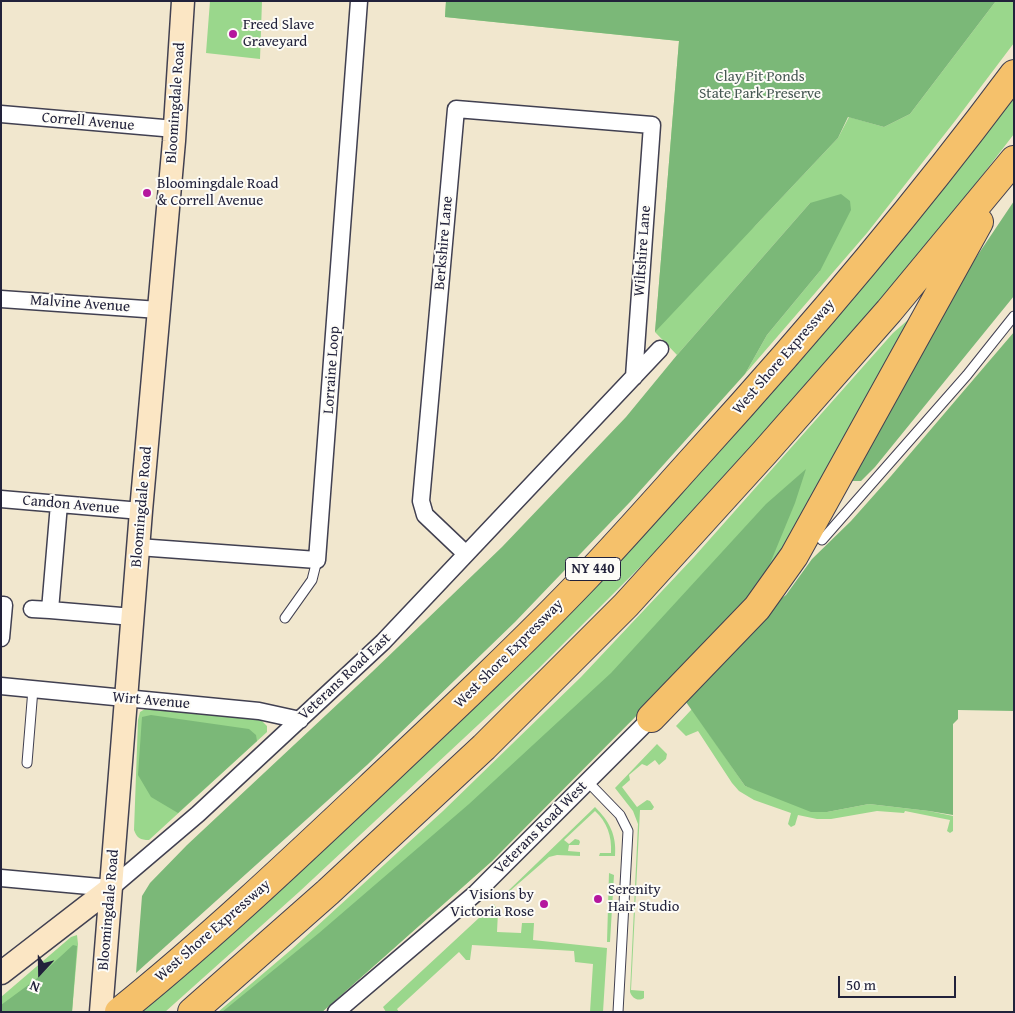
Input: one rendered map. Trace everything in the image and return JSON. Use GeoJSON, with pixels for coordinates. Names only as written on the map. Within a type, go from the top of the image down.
{"type":"FeatureCollection","features":[{"type":"Feature","properties":{"kind":"highway","name":"West Shore Expressway"},"geometry":{"type":"LineString","coordinates":[[119,1012],[294,859],[452,711],[586,576],[733,416],[852,280],[966,138],[1014,74]]}},
{"type":"Feature","properties":{"kind":"highway"},"geometry":{"type":"LineString","coordinates":[[651,718],[758,608],[794,556],[1012,162]]}},
{"type":"Feature","properties":{"kind":"highway","name":"NY 440"},"geometry":{"type":"LineString","coordinates":[[192,1012],[328,892],[484,748],[626,605],[765,452],[889,311],[1012,162]]}},
{"type":"Feature","properties":{"kind":"street","name":"Bloomingdale Road"},"geometry":{"type":"LineString","coordinates":[[101,1012],[183,1]]}},
{"type":"Feature","properties":{"kind":"street","name":"Lorraine Loop"},"geometry":{"type":"LineString","coordinates":[[317,560],[360,1]]}},
{"type":"Feature","properties":{"kind":"street","name":"Berkshire Lane"},"geometry":{"type":"LineString","coordinates":[[466,554],[425,515],[421,501],[456,109],[652,125]]}},
{"type":"Feature","properties":{"kind":"street","name":"Correll Avenue"},"geometry":{"type":"LineString","coordinates":[[1,114],[174,129]]}},
{"type":"Feature","properties":{"kind":"street","name":"Wiltshire Lane"},"geometry":{"type":"LineString","coordinates":[[634,377],[652,125]]}},
{"type":"Feature","properties":{"kind":"street","name":"Malvine Avenue"},"geometry":{"type":"LineString","coordinates":[[1,298],[159,310]]}},
{"type":"Feature","properties":{"kind":"street","name":"Veterans Road East"},"geometry":{"type":"LineString","coordinates":[[1,973],[111,888],[198,814],[383,642],[660,349]]}},
{"type":"Feature","properties":{"kind":"street","name":"Candon Avenue"},"geometry":{"type":"LineString","coordinates":[[1,499],[141,511]]}},
{"type":"Feature","properties":{"kind":"street"},"geometry":{"type":"LineString","coordinates":[[50,610],[60,504]]}},
{"type":"Feature","properties":{"kind":"street"},"geometry":{"type":"LineString","coordinates":[[138,547],[317,560]]}},
{"type":"Feature","properties":{"kind":"street"},"geometry":{"type":"LineString","coordinates":[[1,605],[4,605],[1,638]]}},
{"type":"Feature","properties":{"kind":"street"},"geometry":{"type":"LineString","coordinates":[[32,608],[133,617]]}},
{"type":"Feature","properties":{"kind":"street","name":"Wirt Avenue"},"geometry":{"type":"LineString","coordinates":[[1,686],[259,711],[300,720]]}},
{"type":"Feature","properties":{"kind":"street","name":"Veterans Road West"},"geometry":{"type":"LineString","coordinates":[[336,1012],[476,893],[651,718]]}},
{"type":"Feature","properties":{"kind":"street"},"geometry":{"type":"LineString","coordinates":[[1,878],[111,888]]}},
{"type":"Feature","properties":{"kind":"lane"},"geometry":{"type":"LineString","coordinates":[[822,540],[967,375],[1014,316]]}},
{"type":"Feature","properties":{"kind":"lane"},"geometry":{"type":"LineString","coordinates":[[285,618],[312,580],[317,560]]}},
{"type":"Feature","properties":{"kind":"lane"},"geometry":{"type":"LineString","coordinates":[[27,763],[33,690]]}},
{"type":"Feature","properties":{"kind":"lane"},"geometry":{"type":"LineString","coordinates":[[587,781],[620,815],[628,831],[618,1012]]}},
{"type":"Feature","properties":{"kind":"green space"},"geometry":{"type":"Polygon","coordinates":[[[210,1],[262,1],[260,59],[206,53],[210,1]]]}},
{"type":"Feature","properties":{"kind":"green space","name":"Clay Pit Ponds State Park Preserve"},"geometry":{"type":"Polygon","coordinates":[[[446,1],[934,1],[752,229],[838,138],[849,117],[884,127],[910,114],[996,1],[1014,1],[1014,43],[867,233],[745,374],[767,335],[820,271],[810,203],[677,355],[655,332],[679,41],[445,17],[446,1]]]}},
{"type":"Feature","properties":{"kind":"green space","name":"Clay Pit Ponds State Park Preserve"},"geometry":{"type":"Polygon","coordinates":[[[446,1],[996,1],[910,114],[884,127],[848,117],[838,138],[655,332],[679,41],[445,17],[446,1]]]}},
{"type":"Feature","properties":{"kind":"green space"},"geometry":{"type":"Polygon","coordinates":[[[1014,92],[1014,134],[947,221],[819,375],[679,528],[538,669],[299,892],[165,1012],[132,1012],[342,828],[1014,92]]]}},
{"type":"Feature","properties":{"kind":"green space"},"geometry":{"type":"Polygon","coordinates":[[[841,194],[850,201],[851,210],[820,271],[767,335],[745,374],[630,502],[515,622],[367,765],[136,973],[142,896],[150,883],[187,845],[502,547],[626,417],[677,355],[810,203],[841,194]]]}},
{"type":"Feature","properties":{"kind":"green space"},"geometry":{"type":"Polygon","coordinates":[[[1014,201],[1014,296],[875,467],[861,481],[853,481],[852,475],[916,356],[969,268],[1014,201]]]}},
{"type":"Feature","properties":{"kind":"green space"},"geometry":{"type":"Polygon","coordinates":[[[909,319],[783,557],[492,861],[322,1012],[218,1012],[292,949],[443,811],[581,677],[694,557],[893,333],[909,319]]]}},
{"type":"Feature","properties":{"kind":"green space"},"geometry":{"type":"Polygon","coordinates":[[[1014,332],[1014,711],[958,710],[958,719],[953,724],[953,815],[869,804],[827,812],[811,812],[745,786],[686,702],[774,604],[786,595],[812,559],[851,521],[1014,332]]]}},
{"type":"Feature","properties":{"kind":"green space"},"geometry":{"type":"Polygon","coordinates":[[[806,469],[795,503],[762,583],[672,680],[492,861],[322,1012],[222,1012],[319,933],[469,804],[611,673],[766,504],[806,469]]]}},
{"type":"Feature","properties":{"kind":"green space"},"geometry":{"type":"Polygon","coordinates":[[[145,709],[254,718],[262,721],[267,726],[267,732],[149,840],[139,838],[134,830],[138,720],[140,712],[145,709]]]}},
{"type":"Feature","properties":{"kind":"green space"},"geometry":{"type":"Polygon","coordinates":[[[692,709],[745,786],[827,812],[869,804],[929,811],[953,816],[953,831],[950,833],[947,831],[950,820],[905,811],[904,813],[877,811],[831,819],[817,819],[798,815],[795,825],[791,827],[788,824],[791,813],[754,800],[739,791],[698,731],[686,736],[676,726],[692,709]]]}},
{"type":"Feature","properties":{"kind":"green space"},"geometry":{"type":"Polygon","coordinates":[[[151,715],[249,729],[256,735],[257,741],[178,813],[151,797],[138,775],[142,717],[151,715]]]}},
{"type":"Feature","properties":{"kind":"green space"},"geometry":{"type":"Polygon","coordinates":[[[657,744],[667,754],[666,759],[659,765],[655,760],[647,766],[642,764],[629,775],[630,780],[622,787],[637,807],[647,800],[654,807],[652,810],[640,810],[631,990],[644,991],[644,998],[640,1000],[634,998],[630,992],[638,824],[633,811],[615,788],[657,744]]]}},
{"type":"Feature","properties":{"kind":"green space"},"geometry":{"type":"Polygon","coordinates":[[[595,807],[611,829],[615,841],[615,856],[599,856],[600,853],[611,853],[611,841],[606,825],[595,811],[564,840],[569,844],[575,839],[579,840],[579,845],[569,845],[568,851],[580,852],[580,856],[557,855],[549,857],[507,892],[595,807]]]}},
{"type":"Feature","properties":{"kind":"green space"},"geometry":{"type":"Polygon","coordinates":[[[609,873],[614,875],[610,942],[607,942],[609,873]]]}},
{"type":"Feature","properties":{"kind":"green space"},"geometry":{"type":"Polygon","coordinates":[[[494,904],[498,912],[497,932],[521,933],[522,923],[534,923],[533,940],[607,948],[603,1012],[590,1012],[593,964],[575,962],[574,951],[472,945],[470,960],[466,960],[459,952],[397,1009],[399,1012],[386,1012],[383,1007],[494,904]]]}},
{"type":"Feature","properties":{"kind":"green space"},"geometry":{"type":"Polygon","coordinates":[[[77,935],[78,944],[72,1012],[1,1012],[1,997],[71,937],[77,935]]]}},
{"type":"Feature","properties":{"kind":"green space"},"geometry":{"type":"Polygon","coordinates":[[[73,945],[77,946],[72,1012],[1,1012],[1,1005],[35,980],[73,945]]]}},
{"type":"Feature","properties":{"kind":"place","name":"Freed Slave Graveyard"},"geometry":{"type":"Point","coordinates":[233,34]}},
{"type":"Feature","properties":{"kind":"place","name":"Bloomingdale Road & Correll Avenue"},"geometry":{"type":"Point","coordinates":[147,193]}},
{"type":"Feature","properties":{"kind":"place","name":"Serenity Hair Studio"},"geometry":{"type":"Point","coordinates":[598,899]}},
{"type":"Feature","properties":{"kind":"place","name":"Visions by Victoria Rose"},"geometry":{"type":"Point","coordinates":[544,904]}}]}
